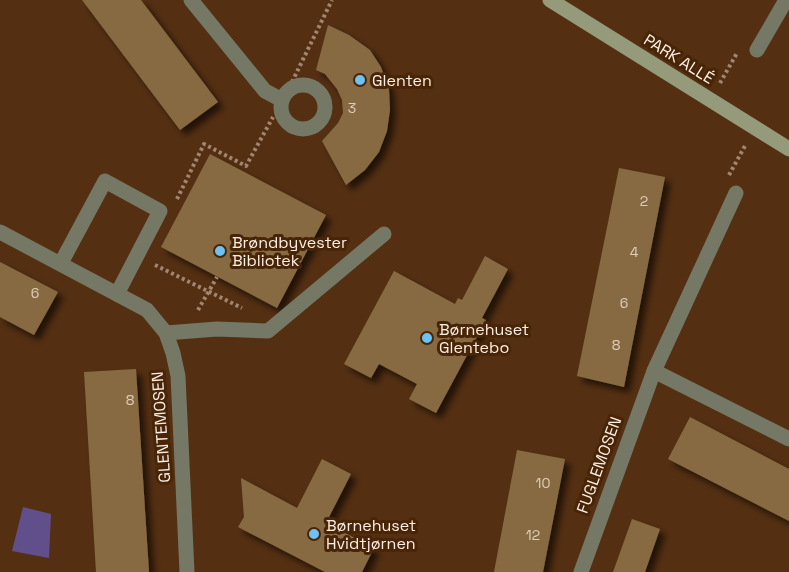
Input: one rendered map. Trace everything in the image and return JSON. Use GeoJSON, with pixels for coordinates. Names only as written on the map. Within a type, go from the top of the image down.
{"type":"FeatureCollection","features":[{"type":"Feature","properties":{"kind":"street"},"geometry":{"type":"LineString","coordinates":[[191,0],[266,91],[285,95]]}},
{"type":"Feature","properties":{"kind":"street","name":"PARK ALLÉ"},"geometry":{"type":"LineString","coordinates":[[550,0],[789,149]]}},
{"type":"Feature","properties":{"kind":"street"},"geometry":{"type":"LineString","coordinates":[[757,50],[786,0]]}},
{"type":"Feature","properties":{"kind":"street"},"geometry":{"type":"LineString","coordinates":[[61,263],[105,181],[160,211],[117,294]]}},
{"type":"Feature","properties":{"kind":"street","name":"FUGLEMOSEN"},"geometry":{"type":"LineString","coordinates":[[581,572],[654,371],[736,193]]}},
{"type":"Feature","properties":{"kind":"street","name":"GLENTEMOSEN"},"geometry":{"type":"LineString","coordinates":[[0,232],[147,310],[166,333],[178,376],[188,572]]}},
{"type":"Feature","properties":{"kind":"street"},"geometry":{"type":"LineString","coordinates":[[166,333],[217,329],[268,332],[384,234]]}},
{"type":"Feature","properties":{"kind":"street"},"geometry":{"type":"LineString","coordinates":[[654,371],[789,439]]}},
{"type":"Feature","properties":{"kind":"path"},"geometry":{"type":"LineString","coordinates":[[160,211],[174,206],[204,144],[246,166],[285,95],[332,0]]}},
{"type":"Feature","properties":{"kind":"path"},"geometry":{"type":"LineString","coordinates":[[736,193],[723,186],[754,127]]}},
{"type":"Feature","properties":{"kind":"path"},"geometry":{"type":"LineString","coordinates":[[136,256],[210,291],[274,326]]}},
{"type":"Feature","properties":{"kind":"path"},"geometry":{"type":"LineString","coordinates":[[200,307],[217,277]]}},
{"type":"Feature","properties":{"kind":"shaded area"},"geometry":{"type":"Polygon","coordinates":[[[23,507],[51,514],[49,558],[12,551],[23,507]]]}},
{"type":"Feature","properties":{"kind":"building"},"geometry":{"type":"Polygon","coordinates":[[[82,0],[141,0],[218,102],[180,130],[82,0]]]}},
{"type":"Feature","properties":{"kind":"building"},"geometry":{"type":"Polygon","coordinates":[[[328,25],[349,35],[370,50],[381,67],[389,89],[390,110],[387,131],[379,152],[365,170],[346,185],[322,141],[338,123],[343,113],[342,100],[337,89],[325,74],[316,70],[328,25]]]}},
{"type":"Feature","properties":{"kind":"building"},"geometry":{"type":"Polygon","coordinates":[[[210,154],[326,215],[277,308],[161,247],[210,154]]]}},
{"type":"Feature","properties":{"kind":"building"},"geometry":{"type":"Polygon","coordinates":[[[619,168],[665,177],[624,387],[577,376],[619,168]]]}},
{"type":"Feature","properties":{"kind":"building","name":"Børnehuset Glentebo"},"geometry":{"type":"Polygon","coordinates":[[[485,256],[508,269],[482,318],[486,320],[436,413],[409,399],[417,384],[379,364],[371,378],[344,364],[394,271],[455,304],[458,298],[462,300],[485,256]]]}},
{"type":"Feature","properties":{"kind":"building"},"geometry":{"type":"Polygon","coordinates":[[[0,262],[58,292],[34,335],[0,317],[0,262]]]}},
{"type":"Feature","properties":{"kind":"building"},"geometry":{"type":"Polygon","coordinates":[[[136,369],[149,572],[96,572],[84,372],[136,369]]]}},
{"type":"Feature","properties":{"kind":"building"},"geometry":{"type":"Polygon","coordinates":[[[690,417],[789,469],[789,521],[668,459],[690,417]]]}},
{"type":"Feature","properties":{"kind":"building"},"geometry":{"type":"Polygon","coordinates":[[[517,450],[565,459],[543,572],[494,572],[517,450]]]}},
{"type":"Feature","properties":{"kind":"building"},"geometry":{"type":"Polygon","coordinates":[[[322,459],[351,474],[326,523],[374,548],[362,572],[325,572],[238,527],[244,517],[241,478],[297,508],[322,459]]]}},
{"type":"Feature","properties":{"kind":"building"},"geometry":{"type":"Polygon","coordinates":[[[632,519],[660,529],[645,572],[613,572],[632,519]]]}},
{"type":"Feature","properties":{"kind":"place","name":"Glenten"},"geometry":{"type":"Point","coordinates":[360,80]}},
{"type":"Feature","properties":{"kind":"place","name":"Brøndbyvester Bibliotek"},"geometry":{"type":"Point","coordinates":[220,251]}},
{"type":"Feature","properties":{"kind":"place","name":"Børnehuset Glentebo"},"geometry":{"type":"Point","coordinates":[427,338]}},
{"type":"Feature","properties":{"kind":"place","name":"Børnehuset Hvidtjørnen"},"geometry":{"type":"Point","coordinates":[314,534]}}]}
